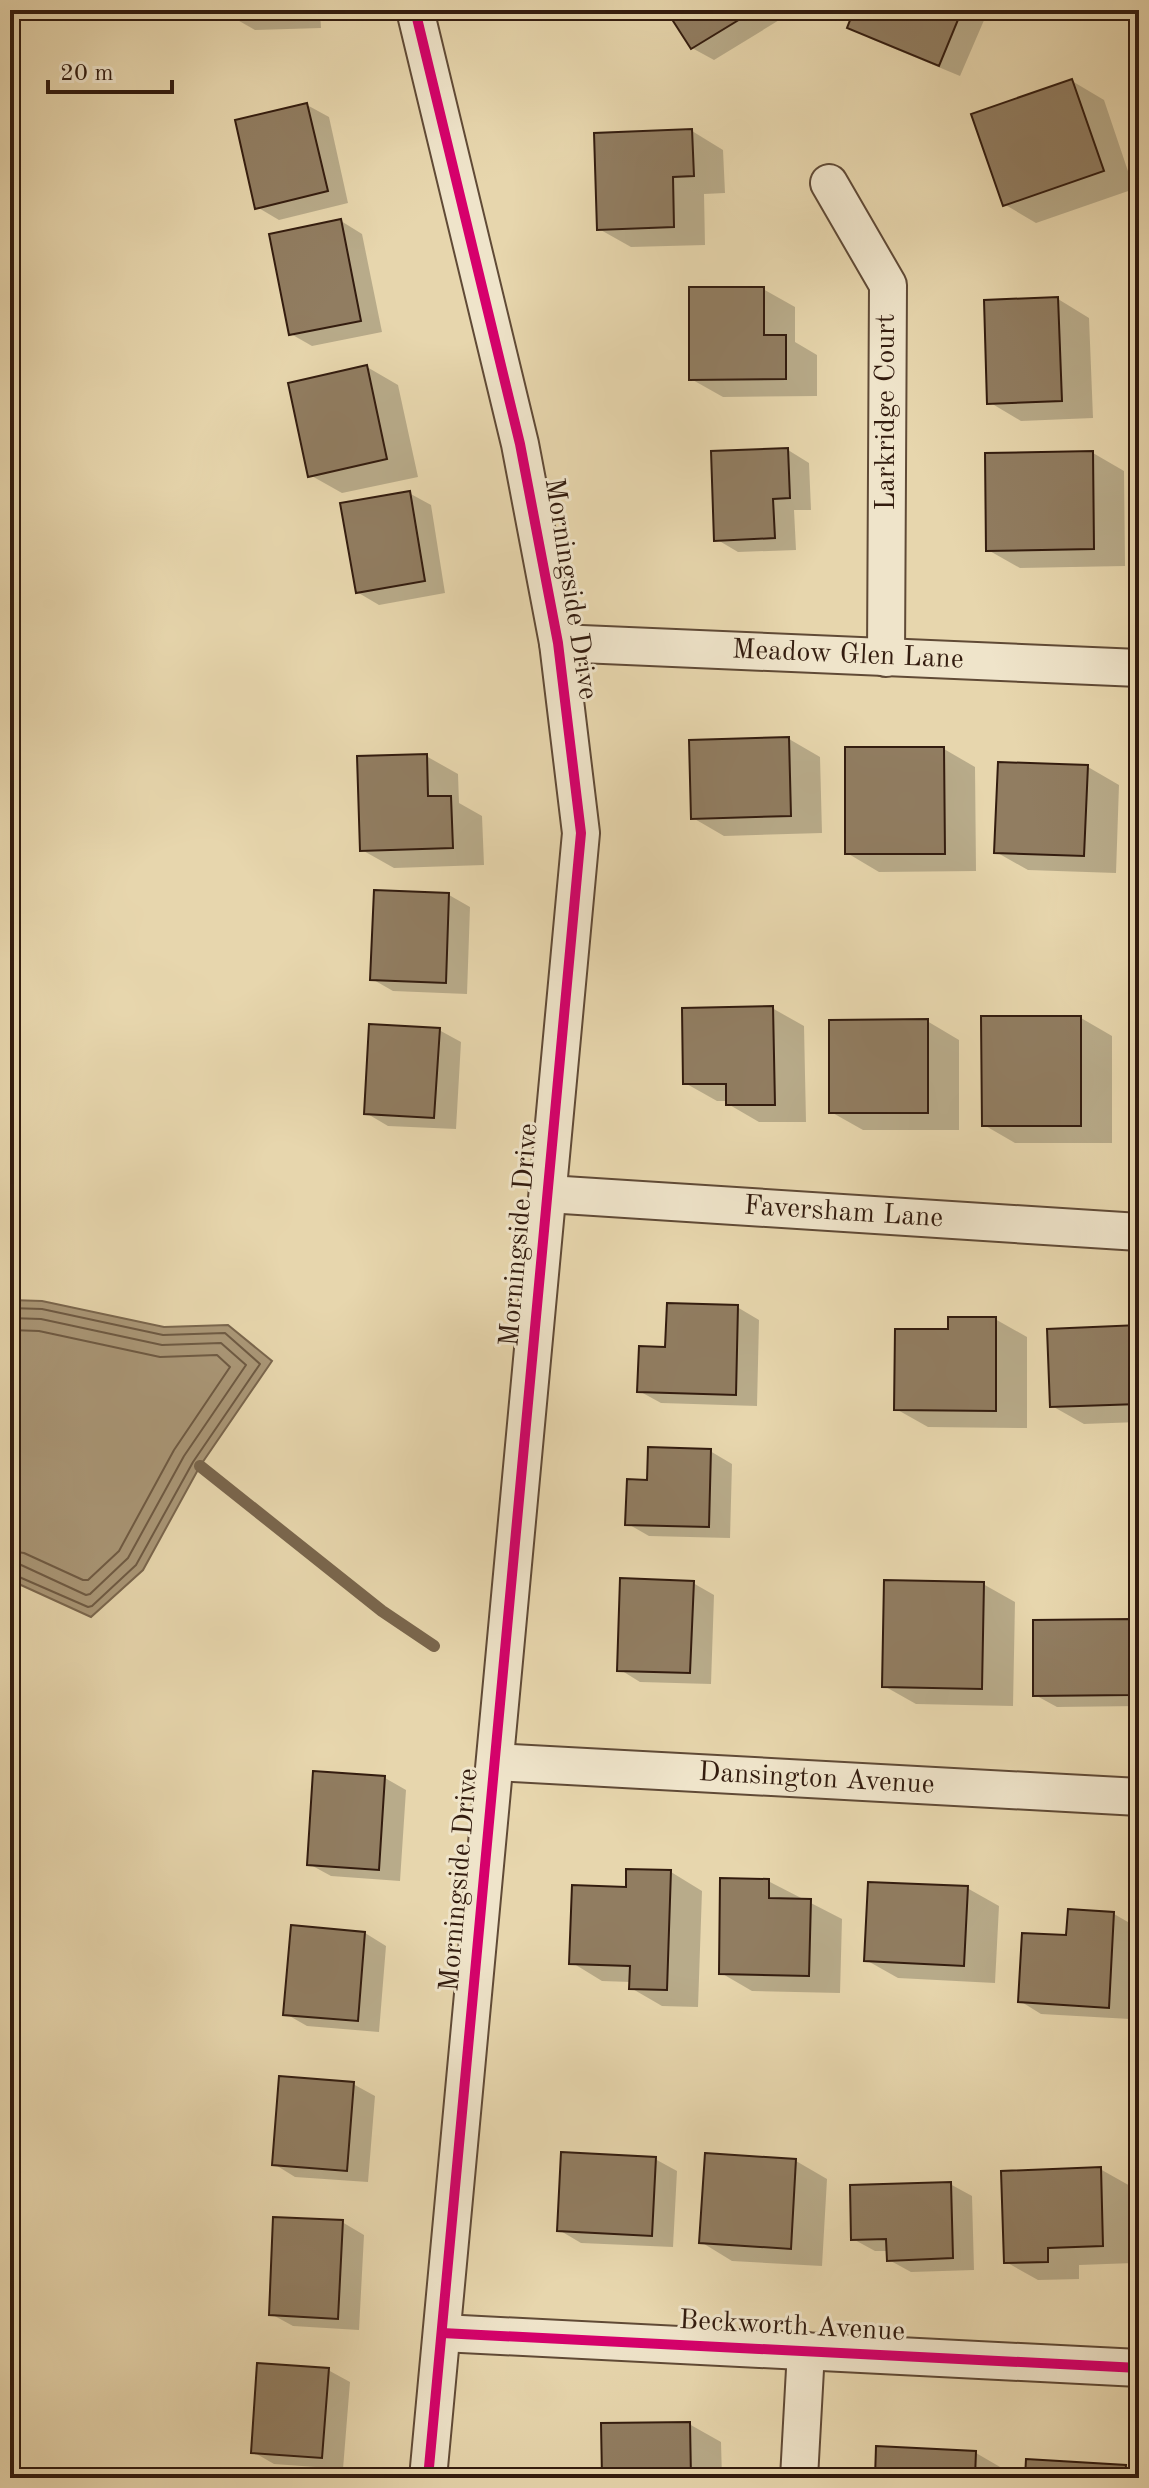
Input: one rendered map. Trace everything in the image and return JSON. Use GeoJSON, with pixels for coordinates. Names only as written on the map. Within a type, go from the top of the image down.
{"type":"FeatureCollection","features":[{"type":"Feature","properties":{"kind":"street","name":"Morningside Drive"},"geometry":{"type":"LineString","coordinates":[[415,10],[520,444],[558,643],[581,833],[428,2478]]}},
{"type":"Feature","properties":{"kind":"street","name":"Larkridge Court"},"geometry":{"type":"LineString","coordinates":[[829,183],[888,285],[886,658]]}},
{"type":"Feature","properties":{"kind":"street","name":"Meadow Glen Lane"},"geometry":{"type":"LineString","coordinates":[[558,643],[1139,668]]}},
{"type":"Feature","properties":{"kind":"street","name":"Faversham Lane"},"geometry":{"type":"LineString","coordinates":[[548,1194],[1139,1232]]}},
{"type":"Feature","properties":{"kind":"street","name":"Dansington Avenue"},"geometry":{"type":"LineString","coordinates":[[495,1762],[1139,1797]]}},
{"type":"Feature","properties":{"kind":"street","name":"Beckworth Avenue"},"geometry":{"type":"LineString","coordinates":[[442,2333],[1139,2368]]}},
{"type":"Feature","properties":{"kind":"street"},"geometry":{"type":"LineString","coordinates":[[799,2478],[806,2351]]}},
{"type":"Feature","properties":{"kind":"water"},"geometry":{"type":"Polygon","coordinates":[[[10,1300],[42,1301],[164,1327],[228,1325],[272,1361],[200,1466],[143,1570],[91,1617],[10,1580],[10,1300]]]}},
{"type":"Feature","properties":{"kind":"building"},"geometry":{"type":"Polygon","coordinates":[[[231,10],[299,10],[300,17],[232,19],[231,10]]]}},
{"type":"Feature","properties":{"kind":"building"},"geometry":{"type":"Polygon","coordinates":[[[666,10],[755,10],[691,49],[666,10]]]}},
{"type":"Feature","properties":{"kind":"building"},"geometry":{"type":"Polygon","coordinates":[[[854,10],[962,10],[939,66],[847,28],[854,10]]]}},
{"type":"Feature","properties":{"kind":"building"},"geometry":{"type":"Polygon","coordinates":[[[1072,79],[1104,171],[1003,206],[971,114],[1072,79]]]}},
{"type":"Feature","properties":{"kind":"building"},"geometry":{"type":"Polygon","coordinates":[[[307,103],[328,191],[255,209],[235,120],[307,103]]]}},
{"type":"Feature","properties":{"kind":"building"},"geometry":{"type":"Polygon","coordinates":[[[692,129],[694,176],[673,177],[674,227],[597,230],[594,133],[692,129]]]}},
{"type":"Feature","properties":{"kind":"building"},"geometry":{"type":"Polygon","coordinates":[[[341,219],[361,321],[289,335],[269,234],[341,219]]]}},
{"type":"Feature","properties":{"kind":"building"},"geometry":{"type":"Polygon","coordinates":[[[689,287],[764,287],[764,335],[786,335],[786,379],[689,380],[689,287]]]}},
{"type":"Feature","properties":{"kind":"building"},"geometry":{"type":"Polygon","coordinates":[[[1058,297],[1062,401],[987,404],[984,300],[1058,297]]]}},
{"type":"Feature","properties":{"kind":"building"},"geometry":{"type":"Polygon","coordinates":[[[367,365],[387,459],[308,477],[288,383],[367,365]]]}},
{"type":"Feature","properties":{"kind":"building"},"geometry":{"type":"Polygon","coordinates":[[[788,448],[790,498],[773,499],[775,538],[714,541],[711,451],[788,448]]]}},
{"type":"Feature","properties":{"kind":"building"},"geometry":{"type":"Polygon","coordinates":[[[1093,451],[1094,549],[986,551],[985,453],[1093,451]]]}},
{"type":"Feature","properties":{"kind":"building"},"geometry":{"type":"Polygon","coordinates":[[[410,491],[425,581],[356,593],[340,503],[410,491]]]}},
{"type":"Feature","properties":{"kind":"building"},"geometry":{"type":"Polygon","coordinates":[[[789,737],[791,816],[691,819],[689,740],[789,737]]]}},
{"type":"Feature","properties":{"kind":"building"},"geometry":{"type":"Polygon","coordinates":[[[845,747],[944,747],[945,854],[845,854],[845,747]]]}},
{"type":"Feature","properties":{"kind":"building"},"geometry":{"type":"Polygon","coordinates":[[[427,754],[428,796],[451,796],[453,848],[360,851],[357,756],[427,754]]]}},
{"type":"Feature","properties":{"kind":"building"},"geometry":{"type":"Polygon","coordinates":[[[998,762],[1088,765],[1084,856],[994,853],[998,762]]]}},
{"type":"Feature","properties":{"kind":"building"},"geometry":{"type":"Polygon","coordinates":[[[374,890],[449,893],[446,983],[370,980],[374,890]]]}},
{"type":"Feature","properties":{"kind":"building"},"geometry":{"type":"Polygon","coordinates":[[[773,1006],[775,1105],[726,1105],[726,1084],[683,1084],[682,1008],[773,1006]]]}},
{"type":"Feature","properties":{"kind":"building"},"geometry":{"type":"Polygon","coordinates":[[[981,1016],[1081,1016],[1081,1126],[982,1126],[981,1016]]]}},
{"type":"Feature","properties":{"kind":"building"},"geometry":{"type":"Polygon","coordinates":[[[928,1019],[928,1113],[829,1113],[829,1020],[928,1019]]]}},
{"type":"Feature","properties":{"kind":"building"},"geometry":{"type":"Polygon","coordinates":[[[369,1024],[440,1028],[434,1118],[364,1114],[369,1024]]]}},
{"type":"Feature","properties":{"kind":"building"},"geometry":{"type":"Polygon","coordinates":[[[1131,1048],[1139,1048],[1139,1129],[1133,1129],[1131,1048]]]}},
{"type":"Feature","properties":{"kind":"building"},"geometry":{"type":"Polygon","coordinates":[[[667,1303],[738,1305],[736,1395],[637,1392],[639,1346],[665,1347],[667,1303]]]}},
{"type":"Feature","properties":{"kind":"building"},"geometry":{"type":"Polygon","coordinates":[[[948,1317],[996,1317],[996,1411],[894,1410],[895,1329],[948,1329],[948,1317]]]}},
{"type":"Feature","properties":{"kind":"building"},"geometry":{"type":"Polygon","coordinates":[[[1139,1325],[1139,1404],[1050,1407],[1047,1329],[1139,1325]]]}},
{"type":"Feature","properties":{"kind":"building"},"geometry":{"type":"Polygon","coordinates":[[[648,1447],[711,1449],[709,1527],[625,1525],[627,1479],[647,1480],[648,1447]]]}},
{"type":"Feature","properties":{"kind":"building"},"geometry":{"type":"Polygon","coordinates":[[[620,1578],[694,1581],[690,1673],[617,1671],[620,1578]]]}},
{"type":"Feature","properties":{"kind":"building"},"geometry":{"type":"Polygon","coordinates":[[[884,1580],[984,1582],[982,1689],[882,1687],[884,1580]]]}},
{"type":"Feature","properties":{"kind":"building"},"geometry":{"type":"Polygon","coordinates":[[[1131,1619],[1131,1695],[1033,1696],[1033,1620],[1131,1619]]]}},
{"type":"Feature","properties":{"kind":"building"},"geometry":{"type":"Polygon","coordinates":[[[313,1771],[385,1776],[379,1870],[307,1865],[313,1771]]]}},
{"type":"Feature","properties":{"kind":"building"},"geometry":{"type":"Polygon","coordinates":[[[626,1869],[671,1870],[667,1990],[629,1989],[630,1966],[569,1964],[572,1885],[626,1887],[626,1869]]]}},
{"type":"Feature","properties":{"kind":"building"},"geometry":{"type":"Polygon","coordinates":[[[720,1878],[769,1879],[769,1898],[811,1899],[809,1976],[719,1974],[720,1878]]]}},
{"type":"Feature","properties":{"kind":"building"},"geometry":{"type":"Polygon","coordinates":[[[868,1882],[968,1886],[964,1966],[864,1961],[868,1882]]]}},
{"type":"Feature","properties":{"kind":"building"},"geometry":{"type":"Polygon","coordinates":[[[1068,1909],[1114,1912],[1109,2008],[1018,2002],[1022,1933],[1066,1935],[1068,1909]]]}},
{"type":"Feature","properties":{"kind":"building"},"geometry":{"type":"Polygon","coordinates":[[[291,1925],[365,1932],[358,2021],[283,2015],[291,1925]]]}},
{"type":"Feature","properties":{"kind":"building"},"geometry":{"type":"Polygon","coordinates":[[[279,2076],[354,2082],[347,2171],[272,2165],[279,2076]]]}},
{"type":"Feature","properties":{"kind":"building"},"geometry":{"type":"Polygon","coordinates":[[[561,2152],[656,2157],[652,2236],[557,2231],[561,2152]]]}},
{"type":"Feature","properties":{"kind":"building"},"geometry":{"type":"Polygon","coordinates":[[[705,2153],[796,2159],[791,2249],[699,2243],[705,2153]]]}},
{"type":"Feature","properties":{"kind":"building"},"geometry":{"type":"Polygon","coordinates":[[[1101,2167],[1103,2246],[1048,2248],[1048,2262],[1004,2263],[1001,2171],[1101,2167]]]}},
{"type":"Feature","properties":{"kind":"building"},"geometry":{"type":"Polygon","coordinates":[[[951,2182],[953,2258],[887,2261],[886,2239],[851,2240],[850,2185],[951,2182]]]}},
{"type":"Feature","properties":{"kind":"building"},"geometry":{"type":"Polygon","coordinates":[[[273,2217],[343,2220],[338,2319],[269,2315],[273,2217]]]}},
{"type":"Feature","properties":{"kind":"building"},"geometry":{"type":"Polygon","coordinates":[[[257,2363],[329,2368],[322,2458],[251,2453],[257,2363]]]}},
{"type":"Feature","properties":{"kind":"building"},"geometry":{"type":"Polygon","coordinates":[[[690,2422],[691,2478],[602,2478],[601,2423],[690,2422]]]}},
{"type":"Feature","properties":{"kind":"building"},"geometry":{"type":"Polygon","coordinates":[[[876,2446],[976,2451],[975,2478],[875,2478],[876,2446]]]}},
{"type":"Feature","properties":{"kind":"building"},"geometry":{"type":"Polygon","coordinates":[[[1026,2459],[1126,2465],[1125,2478],[1025,2478],[1026,2459]]]}},
{"type":"Feature","properties":{"kind":"waterway"},"geometry":{"type":"LineString","coordinates":[[200,1466],[382,1611],[434,1646]]}},
{"type":"Feature","properties":{"kind":"cycle path"},"geometry":{"type":"LineString","coordinates":[[415,10],[520,444],[558,643],[581,833],[428,2478]]}},
{"type":"Feature","properties":{"kind":"cycle path"},"geometry":{"type":"LineString","coordinates":[[442,2333],[1139,2368]]}}]}
